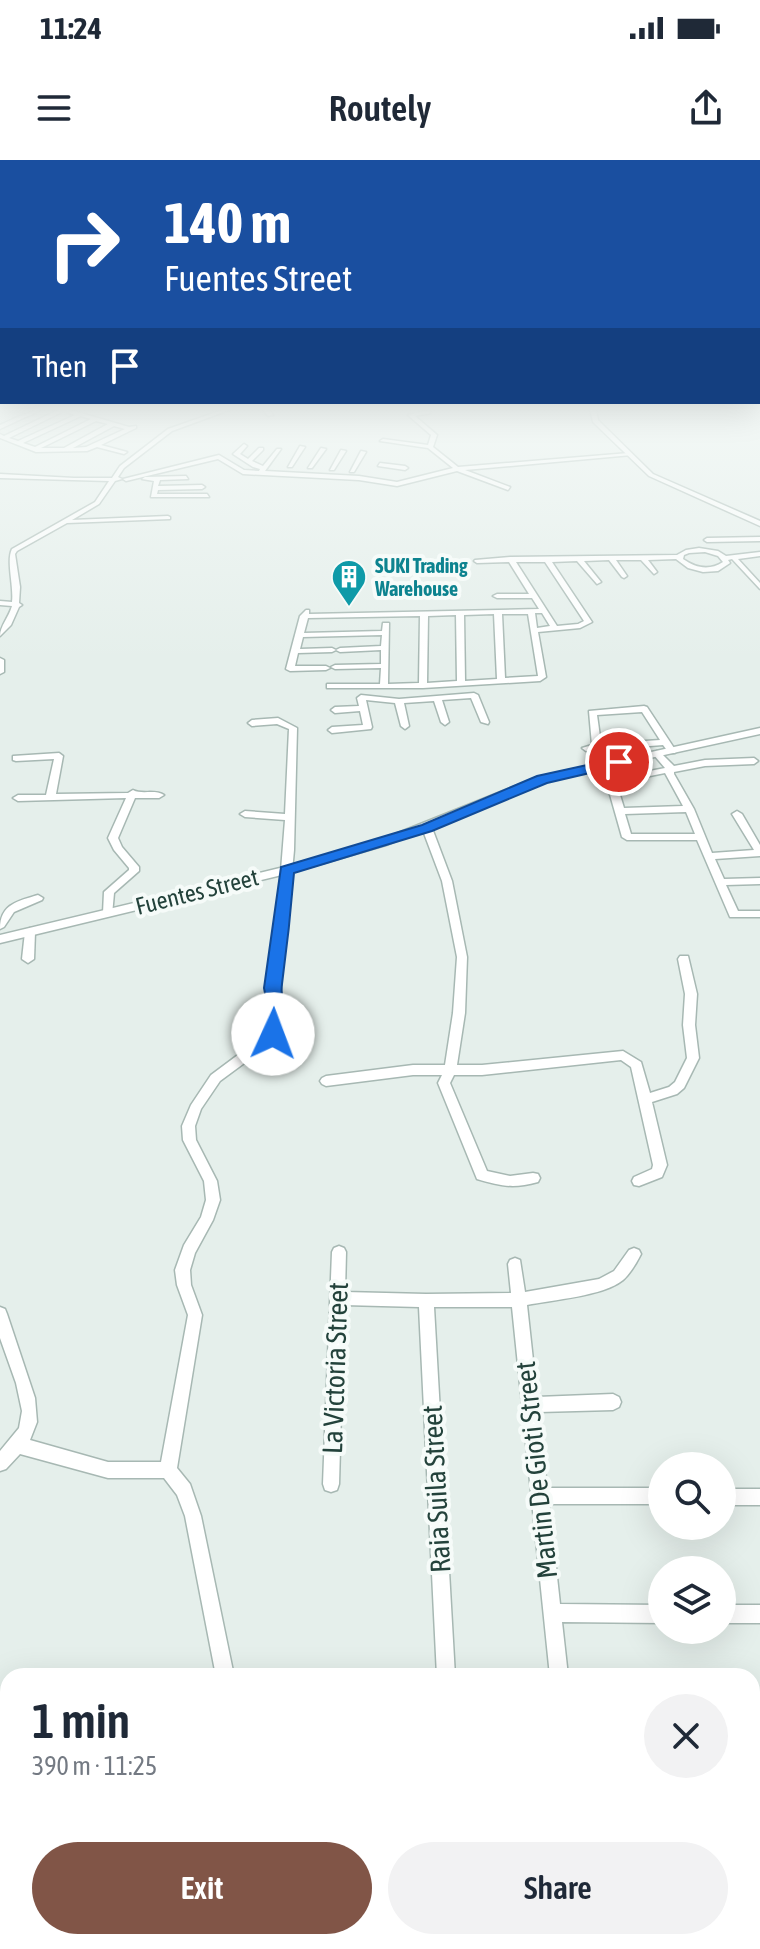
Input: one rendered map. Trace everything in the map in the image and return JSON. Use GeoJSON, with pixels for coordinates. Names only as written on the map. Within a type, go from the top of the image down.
{"type":"FeatureCollection","features":[{"type":"Feature","properties":{"kind":"street"},"geometry":{"type":"LineString","coordinates":[[0,634],[11,623],[18,605],[12,554],[23,544],[97,503],[105,492]]}},
{"type":"Feature","properties":{"kind":"street"},"geometry":{"type":"LineString","coordinates":[[153,492],[152,496],[207,496]]}},
{"type":"Feature","properties":{"kind":"street"},"geometry":{"type":"LineString","coordinates":[[690,492],[760,524]]}},
{"type":"Feature","properties":{"kind":"street"},"geometry":{"type":"LineString","coordinates":[[169,506],[171,496]]}},
{"type":"Feature","properties":{"kind":"street"},"geometry":{"type":"LineString","coordinates":[[192,506],[196,496]]}},
{"type":"Feature","properties":{"kind":"street"},"geometry":{"type":"LineString","coordinates":[[63,523],[168,518]]}},
{"type":"Feature","properties":{"kind":"street"},"geometry":{"type":"LineString","coordinates":[[707,551],[707,537],[760,539]]}},
{"type":"Feature","properties":{"kind":"street"},"geometry":{"type":"LineString","coordinates":[[728,540],[758,555]]}},
{"type":"Feature","properties":{"kind":"street"},"geometry":{"type":"LineString","coordinates":[[477,561],[679,557],[688,551],[707,551],[729,558],[758,583]]}},
{"type":"Feature","properties":{"kind":"street"},"geometry":{"type":"LineString","coordinates":[[729,558],[758,555]]}},
{"type":"Feature","properties":{"kind":"street"},"geometry":{"type":"LineString","coordinates":[[679,557],[688,566],[710,570],[724,567],[729,558]]}},
{"type":"Feature","properties":{"kind":"street"},"geometry":{"type":"LineString","coordinates":[[578,558],[597,582]]}},
{"type":"Feature","properties":{"kind":"street"},"geometry":{"type":"LineString","coordinates":[[611,558],[624,576]]}},
{"type":"Feature","properties":{"kind":"street"},"geometry":{"type":"LineString","coordinates":[[643,558],[654,572]]}},
{"type":"Feature","properties":{"kind":"street"},"geometry":{"type":"LineString","coordinates":[[510,559],[555,628]]}},
{"type":"Feature","properties":{"kind":"street"},"geometry":{"type":"LineString","coordinates":[[535,630],[580,626],[588,622],[547,559]]}},
{"type":"Feature","properties":{"kind":"street"},"geometry":{"type":"LineString","coordinates":[[497,596],[533,596]]}},
{"type":"Feature","properties":{"kind":"street"},"geometry":{"type":"LineString","coordinates":[[0,603],[18,605]]}},
{"type":"Feature","properties":{"kind":"street"},"geometry":{"type":"LineString","coordinates":[[385,666],[290,669],[305,614],[545,611]]}},
{"type":"Feature","properties":{"kind":"street"},"geometry":{"type":"LineString","coordinates":[[498,612],[501,681]]}},
{"type":"Feature","properties":{"kind":"street"},"geometry":{"type":"LineString","coordinates":[[330,686],[421,686],[542,677],[531,612]]}},
{"type":"Feature","properties":{"kind":"street"},"geometry":{"type":"LineString","coordinates":[[460,613],[461,683]]}},
{"type":"Feature","properties":{"kind":"street"},"geometry":{"type":"LineString","coordinates":[[384,686],[386,614]]}},
{"type":"Feature","properties":{"kind":"street"},"geometry":{"type":"LineString","coordinates":[[423,698],[424,614]]}},
{"type":"Feature","properties":{"kind":"street"},"geometry":{"type":"LineString","coordinates":[[0,623],[11,623]]}},
{"type":"Feature","properties":{"kind":"street"},"geometry":{"type":"LineString","coordinates":[[299,635],[386,633]]}},
{"type":"Feature","properties":{"kind":"street"},"geometry":{"type":"LineString","coordinates":[[295,651],[385,648]]}},
{"type":"Feature","properties":{"kind":"street"},"geometry":{"type":"LineString","coordinates":[[0,660],[0,672]]}},
{"type":"Feature","properties":{"kind":"street"},"geometry":{"type":"LineString","coordinates":[[332,730],[368,727],[361,698],[364,697],[399,701],[474,695],[485,722]]}},
{"type":"Feature","properties":{"kind":"street"},"geometry":{"type":"LineString","coordinates":[[437,697],[445,722]]}},
{"type":"Feature","properties":{"kind":"street"},"geometry":{"type":"LineString","coordinates":[[399,701],[405,726]]}},
{"type":"Feature","properties":{"kind":"street"},"geometry":{"type":"LineString","coordinates":[[335,710],[363,708]]}},
{"type":"Feature","properties":{"kind":"street"},"geometry":{"type":"LineString","coordinates":[[586,748],[668,747],[648,711],[638,709],[592,713],[597,746]]}},
{"type":"Feature","properties":{"kind":"street"},"geometry":{"type":"LineString","coordinates":[[223,1668],[193,1516],[184,1490],[168,1470],[195,1315],[182,1280],[213,1203],[213,1187],[188,1133],[192,1115],[209,1085],[265,1042],[278,1020],[273,988],[279,958],[289,850],[293,728],[278,721],[252,723]]}},
{"type":"Feature","properties":{"kind":"street","name":"Fuentes Street"},"geometry":{"type":"LineString","coordinates":[[0,938],[286,870],[427,828],[542,779],[652,755],[668,747],[760,731]]}},
{"type":"Feature","properties":{"kind":"street"},"geometry":{"type":"LineString","coordinates":[[652,755],[667,771],[689,809],[734,915],[760,914]]}},
{"type":"Feature","properties":{"kind":"street"},"geometry":{"type":"LineString","coordinates":[[16,758],[59,756],[51,795]]}},
{"type":"Feature","properties":{"kind":"street"},"geometry":{"type":"LineString","coordinates":[[701,837],[627,837],[612,784],[705,763],[754,761]]}},
{"type":"Feature","properties":{"kind":"street"},"geometry":{"type":"LineString","coordinates":[[108,913],[109,892],[134,871],[113,838],[133,793]]}},
{"type":"Feature","properties":{"kind":"street"},"geometry":{"type":"LineString","coordinates":[[18,798],[133,793],[159,795]]}},
{"type":"Feature","properties":{"kind":"street"},"geometry":{"type":"LineString","coordinates":[[619,811],[689,809]]}},
{"type":"Feature","properties":{"kind":"street"},"geometry":{"type":"LineString","coordinates":[[245,814],[288,817]]}},
{"type":"Feature","properties":{"kind":"street"},"geometry":{"type":"LineString","coordinates":[[708,856],[760,853],[737,814]]}},
{"type":"Feature","properties":{"kind":"street"},"geometry":{"type":"LineString","coordinates":[[427,828],[447,881],[462,957],[463,986],[445,1090],[474,1151],[479,1170],[494,1180],[510,1182],[533,1178]]}},
{"type":"Feature","properties":{"kind":"street"},"geometry":{"type":"LineString","coordinates":[[721,882],[760,881]]}},
{"type":"Feature","properties":{"kind":"street"},"geometry":{"type":"LineString","coordinates":[[0,925],[10,910],[38,898]]}},
{"type":"Feature","properties":{"kind":"street"},"geometry":{"type":"LineString","coordinates":[[28,959],[30,932]]}},
{"type":"Feature","properties":{"kind":"street"},"geometry":{"type":"LineString","coordinates":[[644,1099],[673,1091],[680,1085],[693,1058],[689,1025],[691,994],[684,959]]}},
{"type":"Feature","properties":{"kind":"street"},"geometry":{"type":"LineString","coordinates":[[326,1081],[413,1070],[482,1070],[623,1055],[637,1065],[660,1165],[657,1173],[639,1181]]}},
{"type":"Feature","properties":{"kind":"street","name":"La Victoria Street"},"geometry":{"type":"LineString","coordinates":[[331,1484],[339,1252]]}},
{"type":"Feature","properties":{"kind":"street"},"geometry":{"type":"LineString","coordinates":[[338,1298],[517,1300],[601,1285],[619,1275],[634,1254]]}},
{"type":"Feature","properties":{"kind":"street","name":"Martin De Gioti Street"},"geometry":{"type":"LineString","coordinates":[[515,1264],[558,1668]]}},
{"type":"Feature","properties":{"kind":"street","name":"Raia Suila Street"},"geometry":{"type":"LineString","coordinates":[[426,1301],[446,1668]]}},
{"type":"Feature","properties":{"kind":"street"},"geometry":{"type":"LineString","coordinates":[[0,1314],[5,1336],[15,1352],[29,1422],[18,1445],[0,1463]]}},
{"type":"Feature","properties":{"kind":"street"},"geometry":{"type":"LineString","coordinates":[[529,1405],[613,1402]]}},
{"type":"Feature","properties":{"kind":"street"},"geometry":{"type":"LineString","coordinates":[[18,1445],[108,1470],[168,1470]]}},
{"type":"Feature","properties":{"kind":"street"},"geometry":{"type":"LineString","coordinates":[[539,1496],[648,1496]]}},
{"type":"Feature","properties":{"kind":"street"},"geometry":{"type":"LineString","coordinates":[[736,1497],[760,1497]]}},
{"type":"Feature","properties":{"kind":"street"},"geometry":{"type":"LineString","coordinates":[[552,1613],[648,1614]]}},
{"type":"Feature","properties":{"kind":"street"},"geometry":{"type":"LineString","coordinates":[[736,1614],[760,1614]]}},
{"type":"Feature","properties":{"kind":"place","name":"SUKI Trading Warehouse"},"geometry":{"type":"Point","coordinates":[349,608]}},
{"type":"Feature","properties":{"kind":"route"},"geometry":{"type":"LineString","coordinates":[[273,1034],[278,1020],[273,988],[279,958],[286,870],[427,828],[542,779],[619,762]]}}]}
